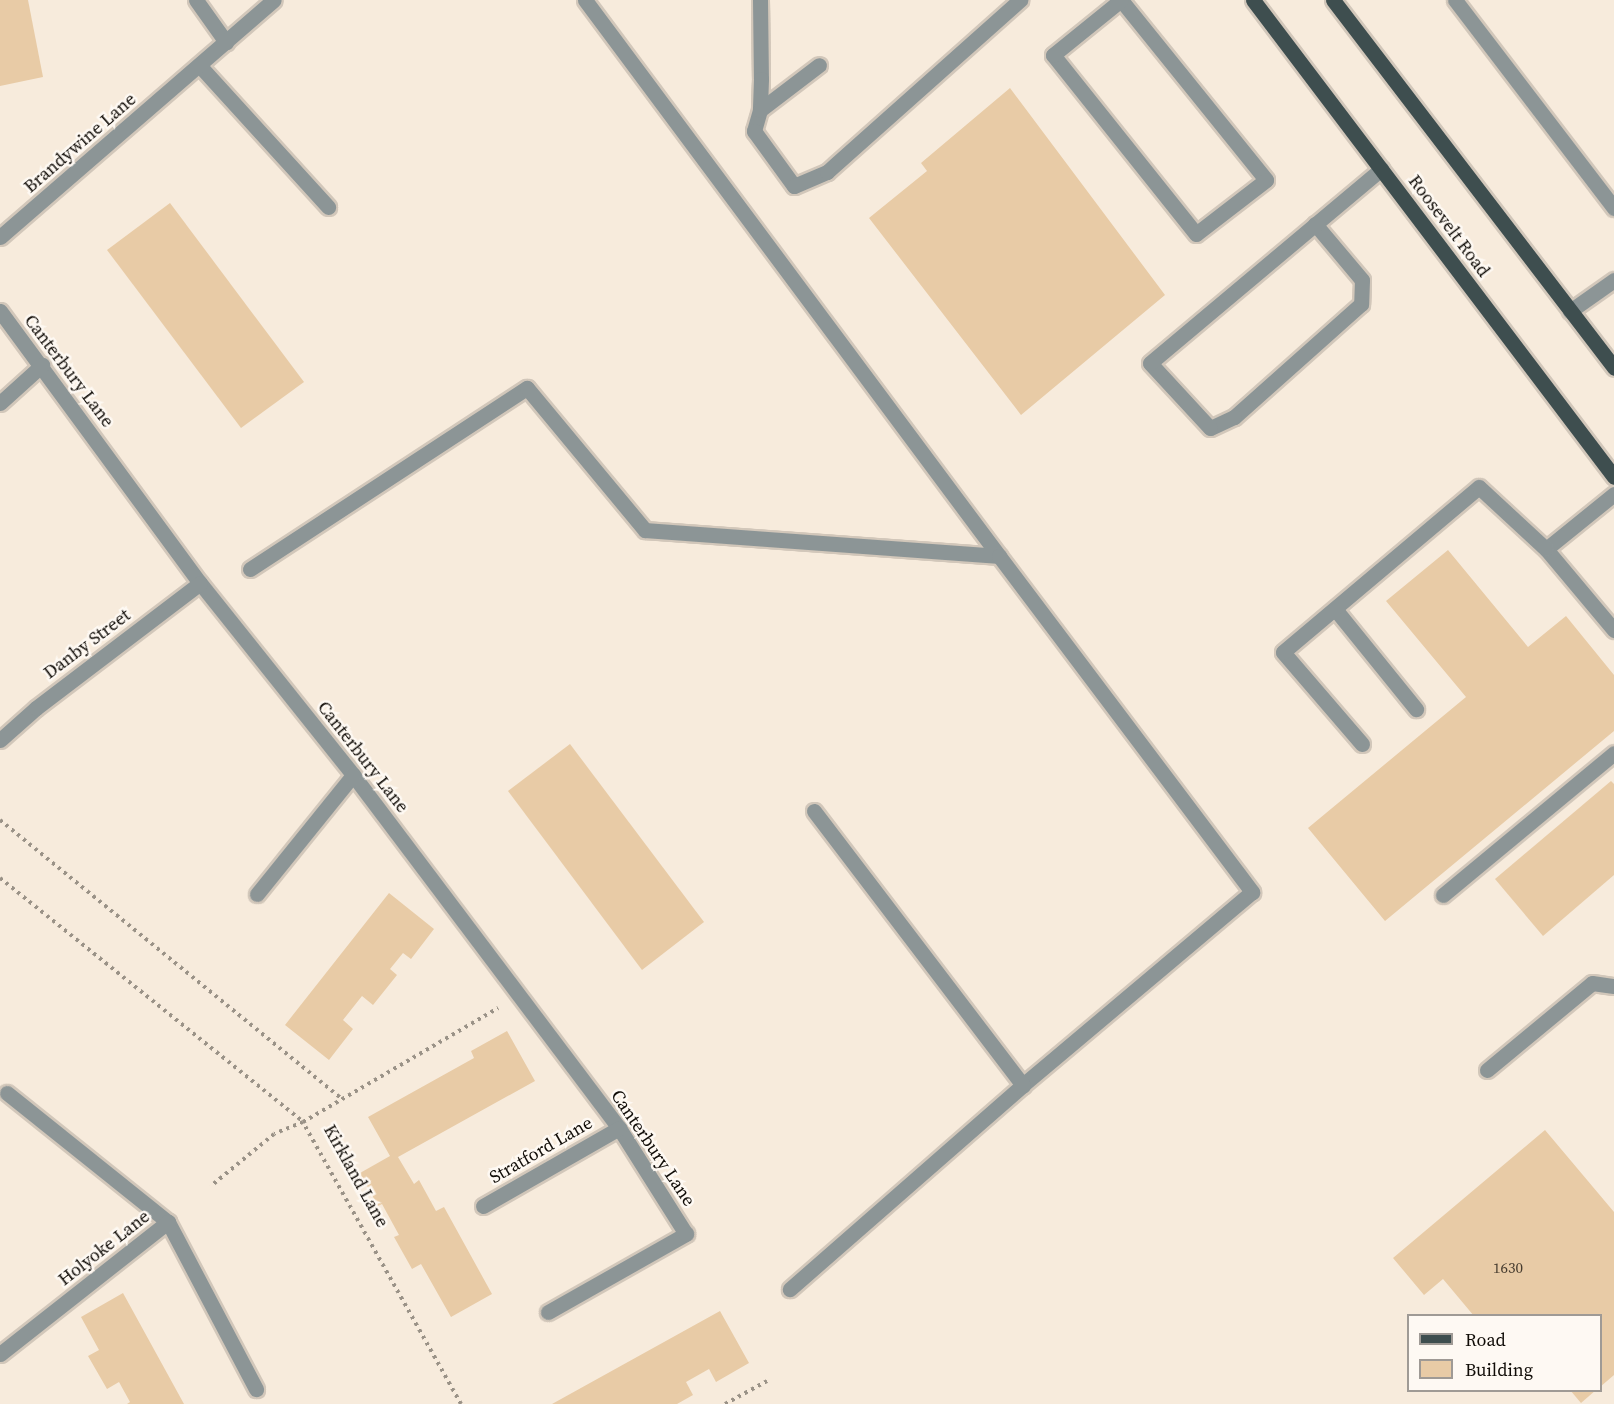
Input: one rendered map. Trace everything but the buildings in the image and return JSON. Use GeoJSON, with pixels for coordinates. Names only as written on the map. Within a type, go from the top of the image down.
{"type":"FeatureCollection","features":[{"type":"Feature","properties":{"kind":"main road","name":"Roosevelt Road"},"geometry":{"type":"LineString","coordinates":[[1252,0],[1614,477]]}},
{"type":"Feature","properties":{"kind":"main road"},"geometry":{"type":"LineString","coordinates":[[1333,0],[1614,368]]}},
{"type":"Feature","properties":{"kind":"street"},"geometry":{"type":"LineString","coordinates":[[196,0],[226,42]]}},
{"type":"Feature","properties":{"kind":"street","name":"Brandywine Lane"},"geometry":{"type":"LineString","coordinates":[[0,237],[274,0]]}},
{"type":"Feature","properties":{"kind":"street"},"geometry":{"type":"LineString","coordinates":[[585,0],[1252,892],[1023,1085],[790,1289]]}},
{"type":"Feature","properties":{"kind":"street"},"geometry":{"type":"LineString","coordinates":[[760,0],[760,110],[754,130],[794,186],[827,172],[1020,0]]}},
{"type":"Feature","properties":{"kind":"street"},"geometry":{"type":"LineString","coordinates":[[1121,0],[1266,180],[1196,234],[1053,55],[1121,0]]}},
{"type":"Feature","properties":{"kind":"street"},"geometry":{"type":"LineString","coordinates":[[1455,0],[1614,208]]}},
{"type":"Feature","properties":{"kind":"street"},"geometry":{"type":"LineString","coordinates":[[199,65],[328,207]]}},
{"type":"Feature","properties":{"kind":"street"},"geometry":{"type":"LineString","coordinates":[[760,110],[819,65]]}},
{"type":"Feature","properties":{"kind":"street"},"geometry":{"type":"LineString","coordinates":[[1316,225],[1362,280],[1361,304],[1234,417],[1209,428],[1150,363],[1381,169]]}},
{"type":"Feature","properties":{"kind":"street"},"geometry":{"type":"LineString","coordinates":[[1570,311],[1614,280]]}},
{"type":"Feature","properties":{"kind":"street","name":"Canterbury Lane"},"geometry":{"type":"LineString","coordinates":[[0,311],[42,365],[200,583],[352,775],[619,1128],[686,1233],[548,1312]]}},
{"type":"Feature","properties":{"kind":"street"},"geometry":{"type":"LineString","coordinates":[[0,403],[42,365]]}},
{"type":"Feature","properties":{"kind":"street"},"geometry":{"type":"LineString","coordinates":[[250,569],[527,388],[645,530],[999,556]]}},
{"type":"Feature","properties":{"kind":"street"},"geometry":{"type":"LineString","coordinates":[[1362,744],[1283,652],[1479,487],[1546,549],[1614,630]]}},
{"type":"Feature","properties":{"kind":"street"},"geometry":{"type":"LineString","coordinates":[[1546,549],[1614,494]]}},
{"type":"Feature","properties":{"kind":"street","name":"Danby Street"},"geometry":{"type":"LineString","coordinates":[[0,740],[36,708],[200,583]]}},
{"type":"Feature","properties":{"kind":"street"},"geometry":{"type":"LineString","coordinates":[[1335,609],[1416,709]]}},
{"type":"Feature","properties":{"kind":"street"},"geometry":{"type":"LineString","coordinates":[[1443,895],[1614,753]]}},
{"type":"Feature","properties":{"kind":"street"},"geometry":{"type":"LineString","coordinates":[[257,894],[352,775]]}},
{"type":"Feature","properties":{"kind":"street"},"geometry":{"type":"LineString","coordinates":[[814,811],[1023,1085]]}},
{"type":"Feature","properties":{"kind":"street"},"geometry":{"type":"LineString","coordinates":[[1487,1070],[1593,983],[1614,986]]}},
{"type":"Feature","properties":{"kind":"street"},"geometry":{"type":"LineString","coordinates":[[7,1093],[168,1222]]}},
{"type":"Feature","properties":{"kind":"street","name":"Stratford Lane"},"geometry":{"type":"LineString","coordinates":[[483,1206],[619,1128]]}},
{"type":"Feature","properties":{"kind":"street","name":"Holyoke Lane"},"geometry":{"type":"LineString","coordinates":[[0,1354],[168,1222],[256,1389]]}},
{"type":"Feature","properties":{"kind":"path"},"geometry":{"type":"LineString","coordinates":[[0,820],[342,1099]]}},
{"type":"Feature","properties":{"kind":"path"},"geometry":{"type":"LineString","coordinates":[[0,878],[303,1122],[274,1134],[211,1186]]}},
{"type":"Feature","properties":{"kind":"path","name":"Kirkland Lane"},"geometry":{"type":"LineString","coordinates":[[461,1404],[303,1122],[519,995]]}},
{"type":"Feature","properties":{"kind":"path"},"geometry":{"type":"LineString","coordinates":[[725,1404],[767,1381]]}}]}
